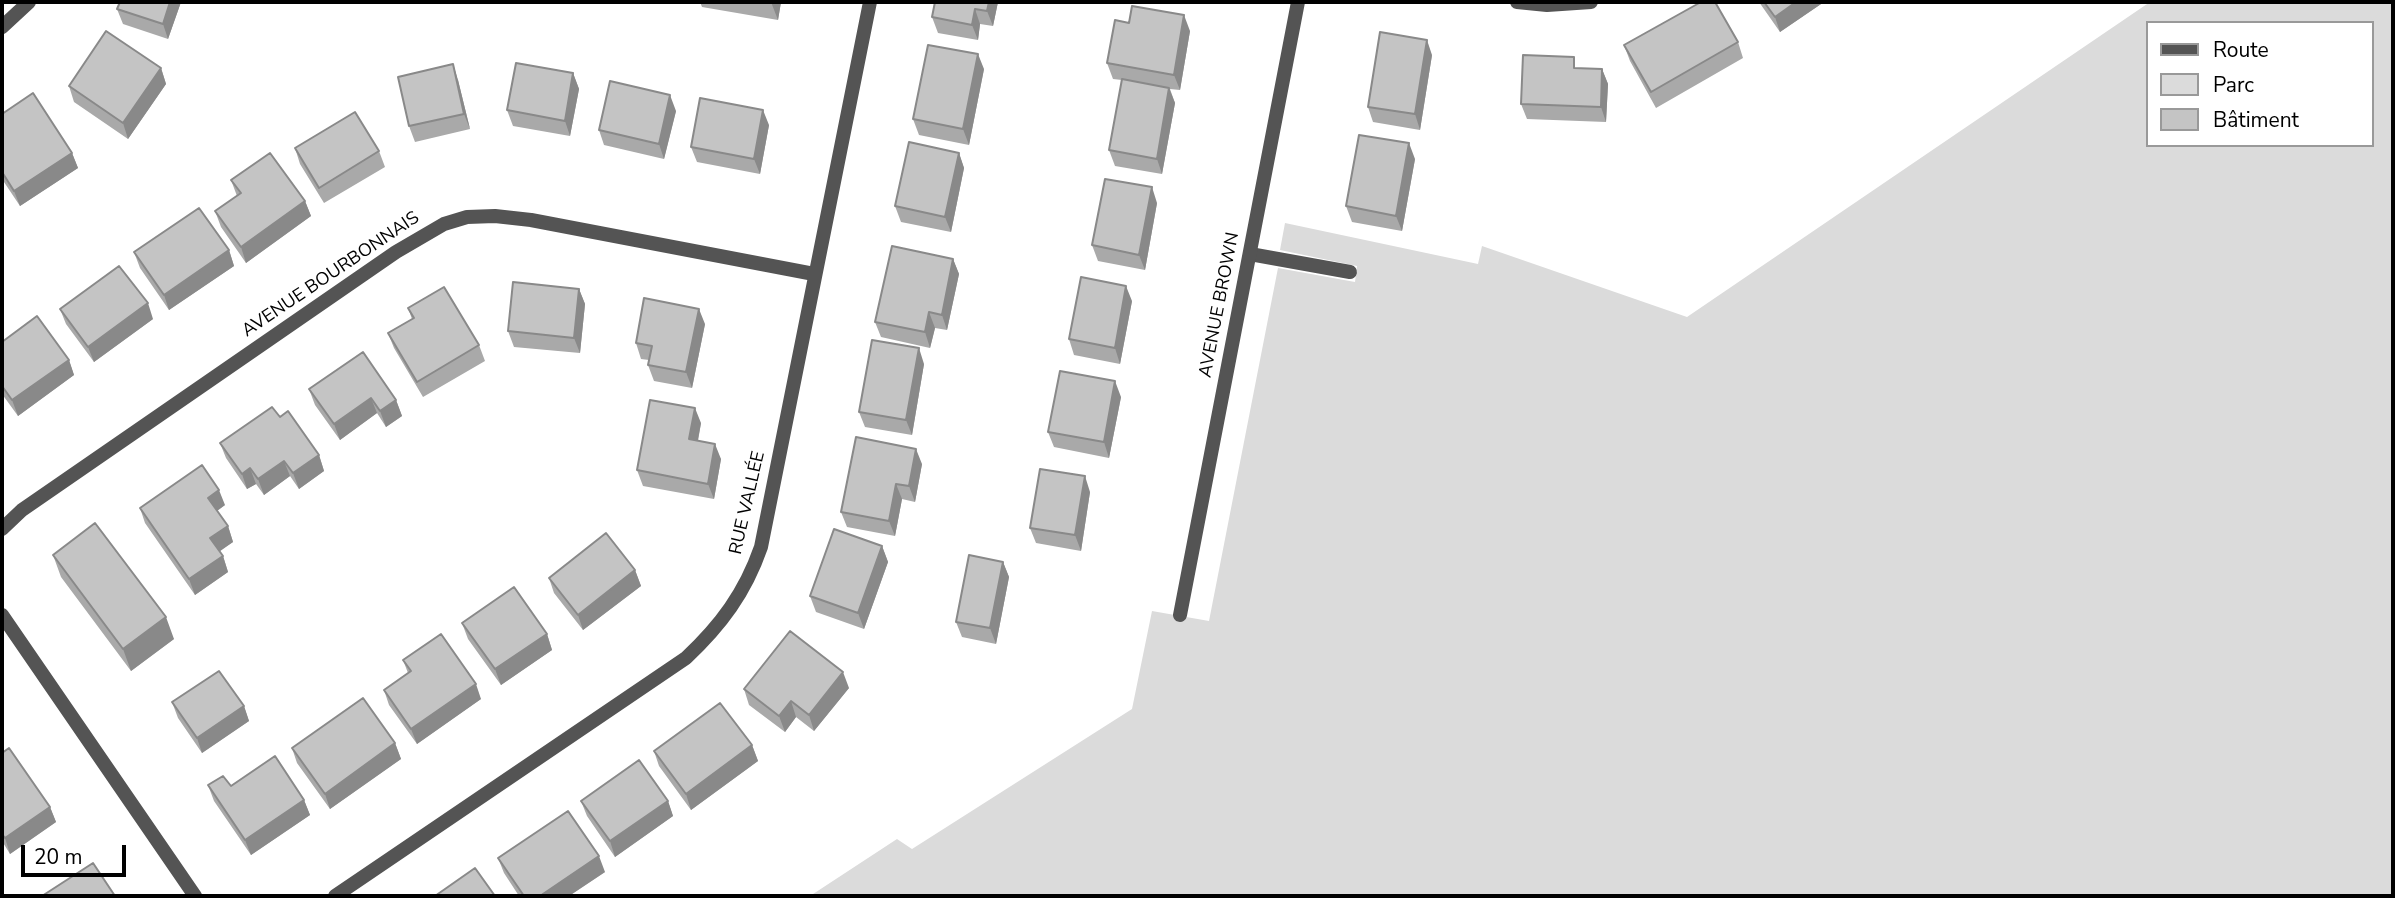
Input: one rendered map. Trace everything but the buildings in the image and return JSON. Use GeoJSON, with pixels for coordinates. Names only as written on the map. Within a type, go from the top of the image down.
{"type":"FeatureCollection","features":[{"type":"Feature","properties":{"kind":"street"},"geometry":{"type":"LineString","coordinates":[[2,27],[29,2]]}},
{"type":"Feature","properties":{"kind":"street","name":"RUE VALLÉE"},"geometry":{"type":"LineString","coordinates":[[335,896],[685,658],[731,610],[750,578],[761,547],[870,2]]}},
{"type":"Feature","properties":{"kind":"street","name":"AVENUE BROWN"},"geometry":{"type":"LineString","coordinates":[[1180,615],[1298,2]]}},
{"type":"Feature","properties":{"kind":"street"},"geometry":{"type":"LineString","coordinates":[[1517,2],[1570,5],[1591,2]]}},
{"type":"Feature","properties":{"kind":"street","name":"AVENUE BOURBONNAIS"},"geometry":{"type":"LineString","coordinates":[[2,529],[22,510],[396,251],[444,224],[481,216],[531,220],[814,274]]}},
{"type":"Feature","properties":{"kind":"street"},"geometry":{"type":"LineString","coordinates":[[1250,254],[1350,272]]}},
{"type":"Feature","properties":{"kind":"street"},"geometry":{"type":"LineString","coordinates":[[2,615],[195,896]]}},
{"type":"Feature","properties":{"kind":"green space"},"geometry":{"type":"Polygon","coordinates":[[[2150,2],[2393,2],[2393,896],[810,896],[897,839],[912,849],[1132,709],[1152,611],[1209,621],[1278,268],[1355,282],[1357,266],[1280,250],[1285,223],[1478,264],[1482,246],[1687,317],[2150,2]]]}}]}
